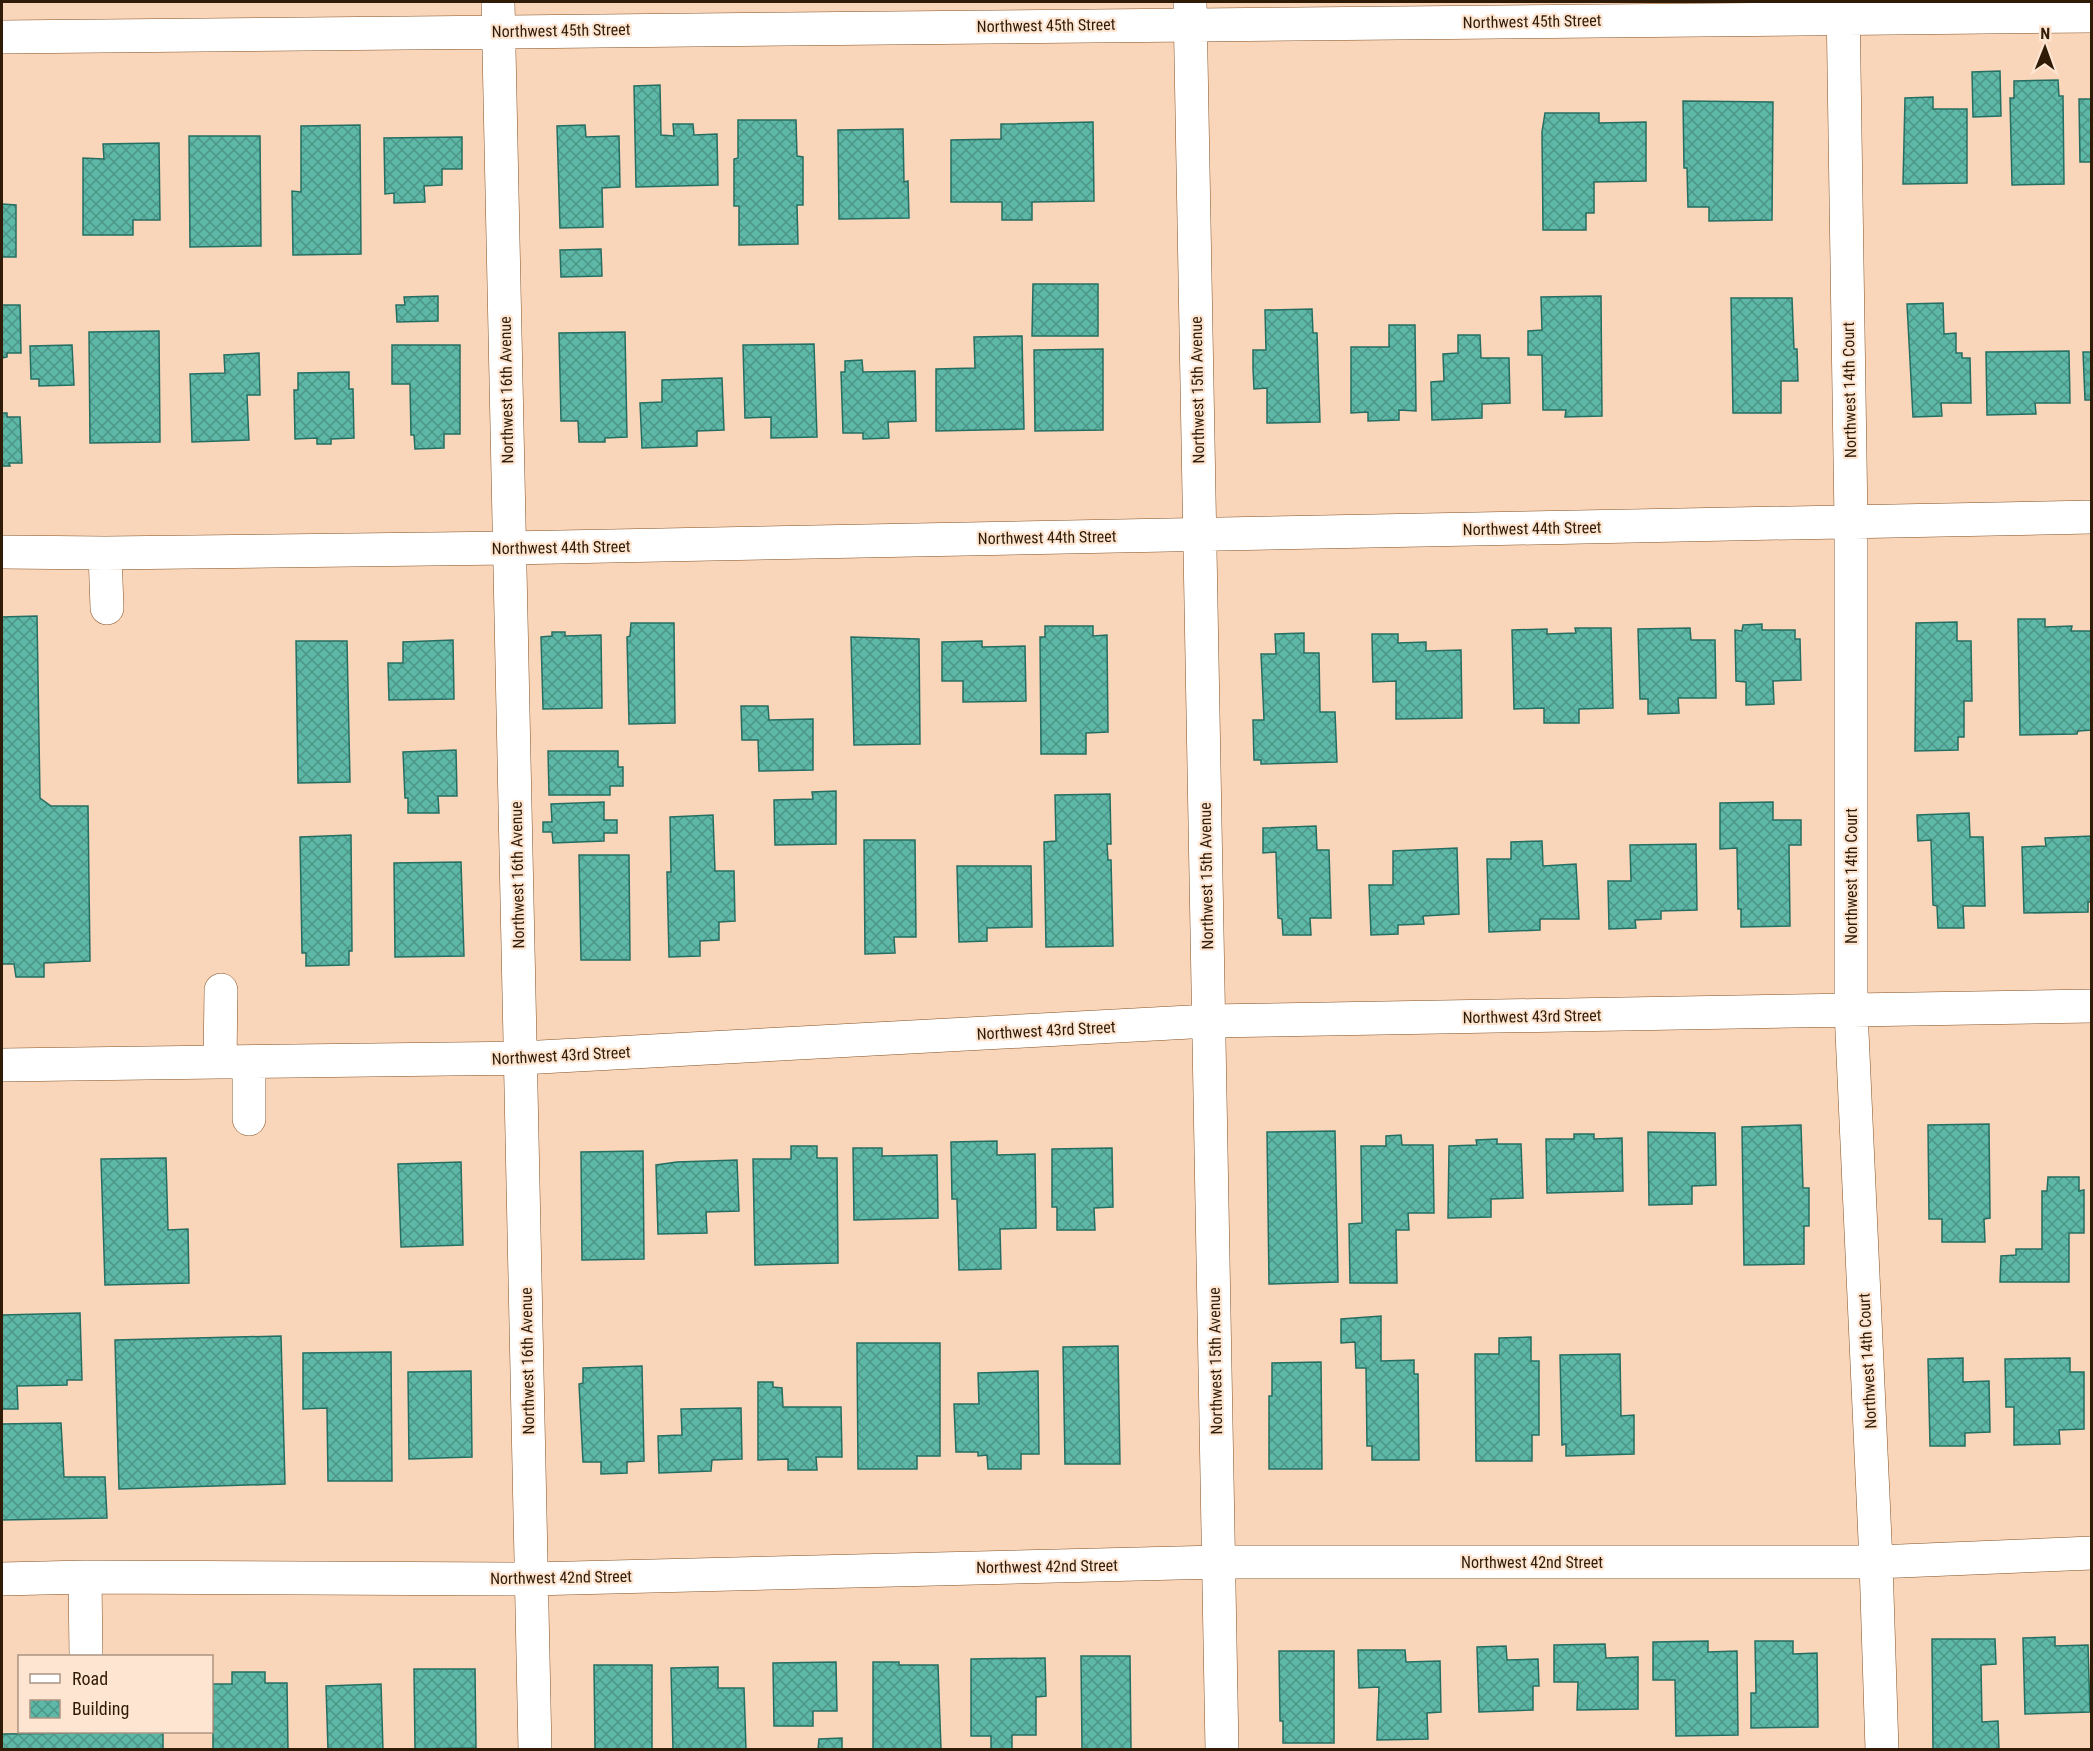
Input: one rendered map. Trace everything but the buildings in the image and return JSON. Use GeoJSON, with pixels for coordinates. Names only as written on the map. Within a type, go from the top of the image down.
{"type":"FeatureCollection","features":[{"type":"Feature","properties":{"kind":"street","name":"Northwest 45th Street"},"geometry":{"type":"LineString","coordinates":[[2,37],[498,16],[1843,10],[2091,16]]}},
{"type":"Feature","properties":{"kind":"street","name":"Northwest 14th Court"},"geometry":{"type":"LineString","coordinates":[[1843,10],[1851,522],[1851,1010],[1876,1562],[1881,1749]]}},
{"type":"Feature","properties":{"kind":"street","name":"Northwest 15th Avenue"},"geometry":{"type":"LineString","coordinates":[[1190,13],[1222,1749]]}},
{"type":"Feature","properties":{"kind":"street","name":"Northwest 16th Avenue"},"geometry":{"type":"LineString","coordinates":[[498,16],[535,1749]]}},
{"type":"Feature","properties":{"kind":"street","name":"Northwest 44th Street"},"geometry":{"type":"LineString","coordinates":[[2,552],[105,553],[509,548],[2091,517]]}},
{"type":"Feature","properties":{"kind":"street"},"geometry":{"type":"LineString","coordinates":[[105,553],[107,608]]}},
{"type":"Feature","properties":{"kind":"street"},"geometry":{"type":"LineString","coordinates":[[221,990],[249,1119]]}},
{"type":"Feature","properties":{"kind":"street","name":"Northwest 43rd Street"},"geometry":{"type":"LineString","coordinates":[[2,1065],[521,1058],[1209,1021],[2091,1006]]}},
{"type":"Feature","properties":{"kind":"street","name":"Northwest 42nd Street"},"geometry":{"type":"LineString","coordinates":[[2,1579],[85,1577],[531,1579],[1219,1562],[1876,1562],[2091,1553]]}},
{"type":"Feature","properties":{"kind":"street"},"geometry":{"type":"LineString","coordinates":[[85,1577],[86,1655]]}}]}
